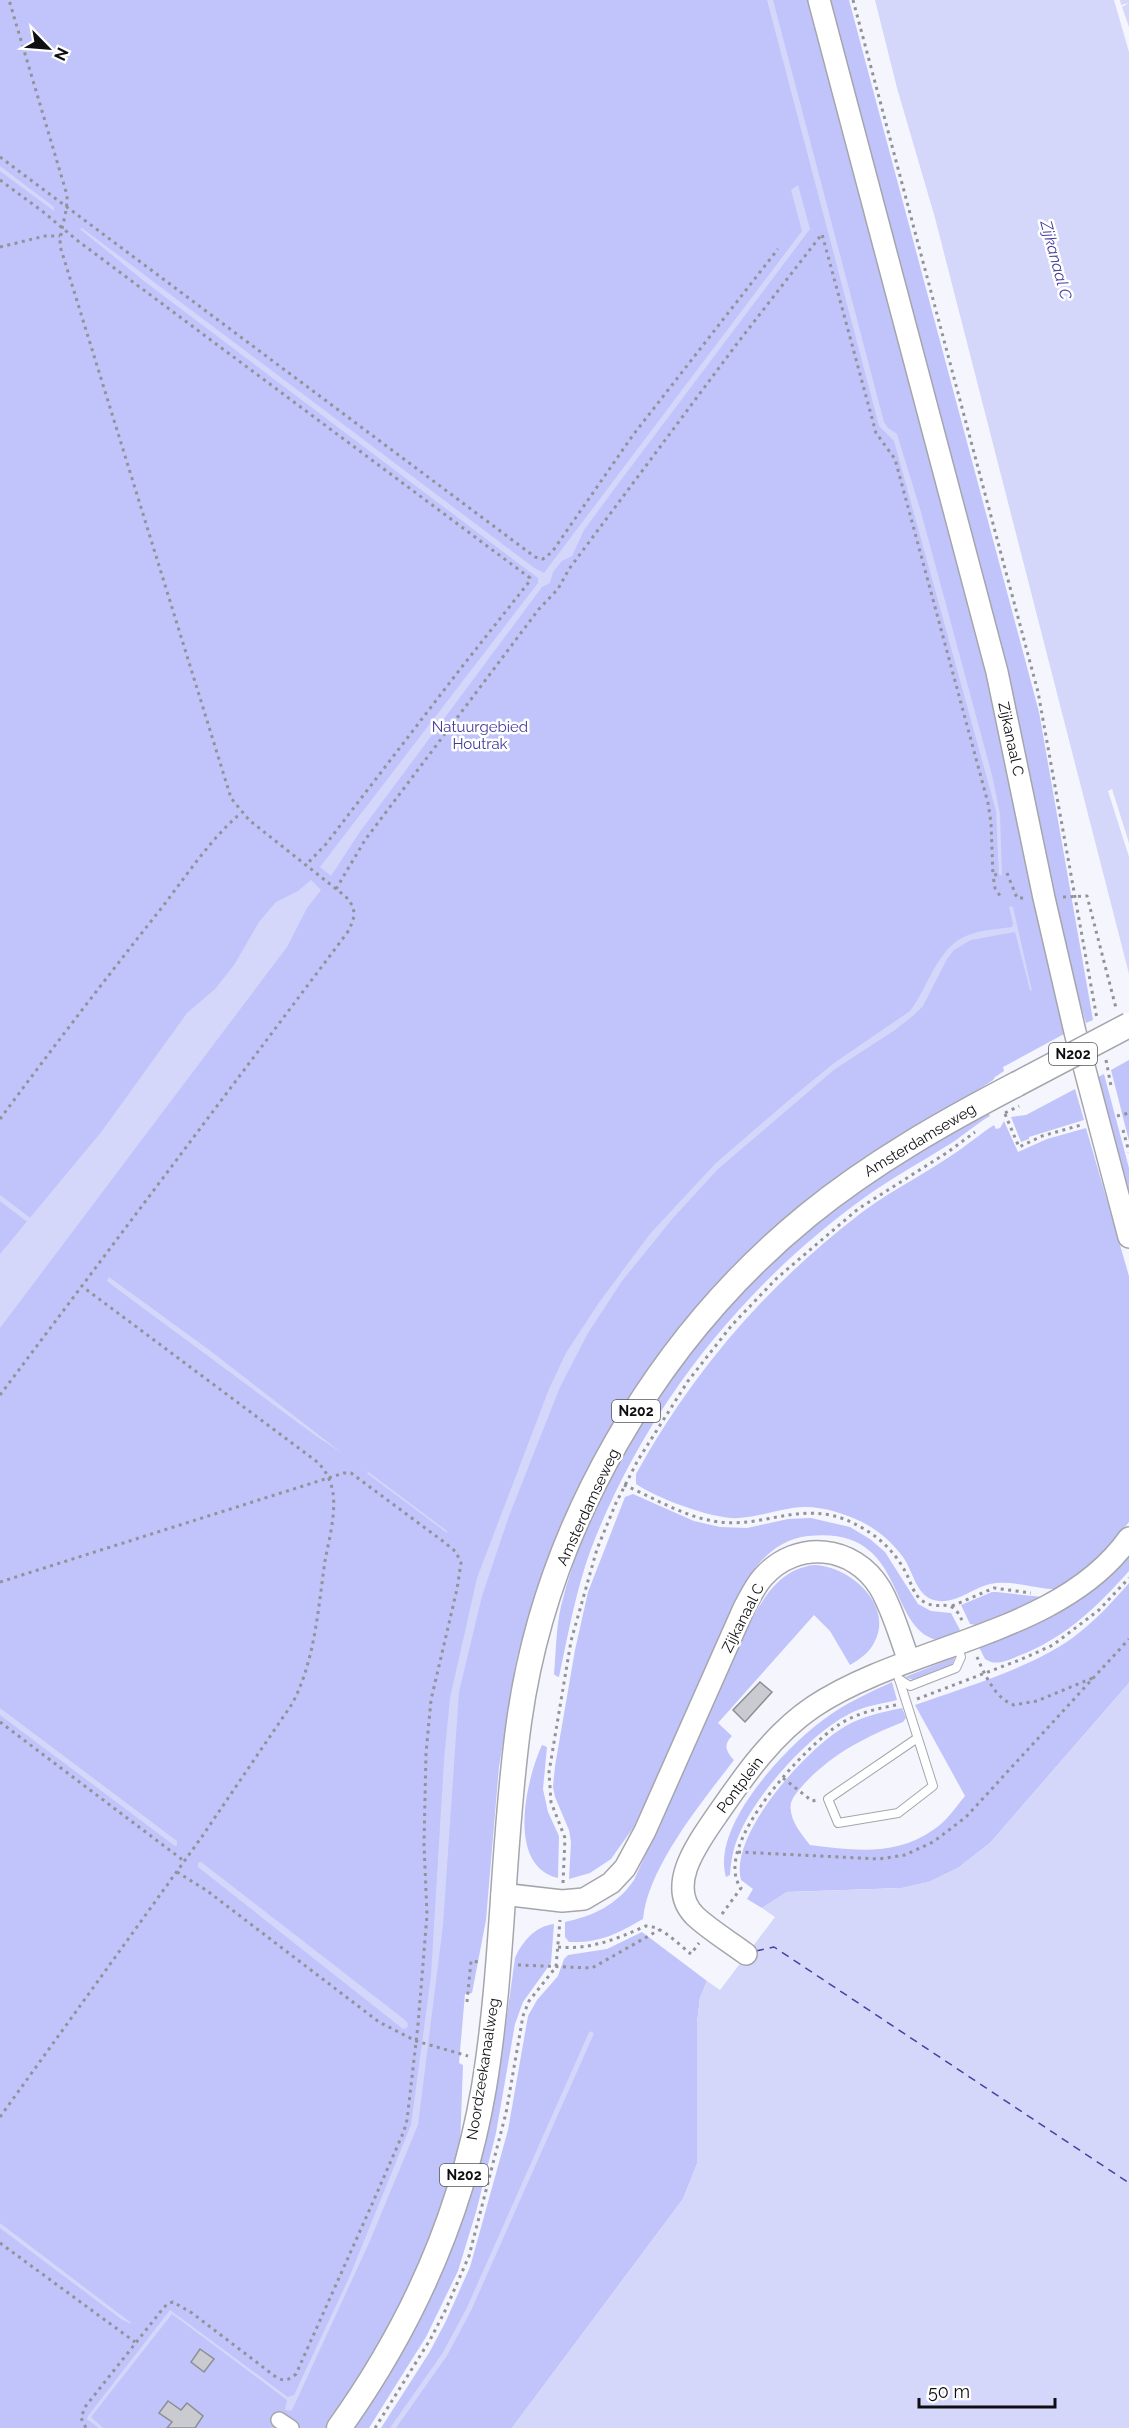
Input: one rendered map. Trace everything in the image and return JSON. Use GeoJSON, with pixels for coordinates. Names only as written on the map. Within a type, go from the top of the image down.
{"type":"FeatureCollection","features":[{"type":"Feature","properties":{"kind":"main road","name":"Amsterdamseweg"},"geometry":{"type":"LineString","coordinates":[[502,1894],[519,1718],[527,1677],[546,1608],[568,1544],[592,1490],[649,1390],[695,1328],[721,1298],[808,1215],[889,1156],[1017,1084],[1123,1018]]}},
{"type":"Feature","properties":{"kind":"main road","name":"Noordzeekanaalweg"},"geometry":{"type":"LineString","coordinates":[[339,2428],[396,2339],[435,2257],[470,2154],[488,2060],[498,1964],[502,1894]]}},
{"type":"Feature","properties":{"kind":"street","name":"Zijkanaal C"},"geometry":{"type":"LineString","coordinates":[[819,0],[987,634],[1072,1020],[1129,1237]]}},
{"type":"Feature","properties":{"kind":"street"},"geometry":{"type":"LineString","coordinates":[[909,1661],[963,1642],[1062,1598],[1107,1565],[1129,1538]]}},
{"type":"Feature","properties":{"kind":"street","name":"Zijkanaal C"},"geometry":{"type":"LineString","coordinates":[[502,1894],[562,1901],[584,1899],[611,1883],[625,1868],[645,1831],[744,1608],[762,1578],[783,1560],[806,1551],[827,1551],[842,1555],[864,1568],[881,1589],[909,1661]]}},
{"type":"Feature","properties":{"kind":"street","name":"Pontplein"},"geometry":{"type":"LineString","coordinates":[[746,1954],[695,1916],[687,1906],[683,1895],[682,1878],[705,1833],[742,1780],[771,1745],[811,1708],[853,1684],[909,1661]]}},
{"type":"Feature","properties":{"kind":"lane"},"geometry":{"type":"LineString","coordinates":[[916,1739],[828,1799],[838,1823],[898,1813],[933,1786],[916,1739],[899,1679],[910,1686],[956,1668],[960,1663],[963,1642]]}},
{"type":"Feature","properties":{"kind":"path"},"geometry":{"type":"LineString","coordinates":[[0,1395],[347,933],[352,923],[354,908],[351,902],[336,889],[241,813],[231,798],[60,246],[60,236],[68,210],[67,195],[9,0]]}},
{"type":"Feature","properties":{"kind":"path"},"geometry":{"type":"LineString","coordinates":[[853,0],[1038,692],[1075,896],[1087,896],[1123,1018]]}},
{"type":"Feature","properties":{"kind":"path"},"geometry":{"type":"LineString","coordinates":[[0,157],[535,557],[543,559],[552,552],[646,417],[778,249]]}},
{"type":"Feature","properties":{"kind":"path"},"geometry":{"type":"LineString","coordinates":[[0,180],[78,241],[530,578],[327,844],[306,865]]}},
{"type":"Feature","properties":{"kind":"path"},"geometry":{"type":"LineString","coordinates":[[336,889],[365,840],[539,609],[558,589],[569,569],[650,459],[822,234],[876,433],[890,449],[895,459],[945,639],[988,803],[992,823],[996,888],[1002,899]]}},
{"type":"Feature","properties":{"kind":"path"},"geometry":{"type":"LineString","coordinates":[[0,248],[45,236],[60,236]]}},
{"type":"Feature","properties":{"kind":"path"},"geometry":{"type":"LineString","coordinates":[[0,1119],[76,1016],[166,901],[225,828],[241,813]]}},
{"type":"Feature","properties":{"kind":"path","name":"Amsterdamseweg"},"geometry":{"type":"LineString","coordinates":[[996,1118],[1005,1113],[1019,1147],[1042,1136],[1071,1128]]}},
{"type":"Feature","properties":{"kind":"path","name":"Amsterdamseweg"},"geometry":{"type":"LineString","coordinates":[[659,1930],[653,1926],[646,1926],[597,1946],[558,1947],[565,1838],[549,1794],[550,1761],[571,1641],[582,1595],[597,1549],[624,1485],[656,1427],[688,1381],[732,1325],[771,1284],[819,1240],[858,1209],[948,1152],[981,1127]]}},
{"type":"Feature","properties":{"kind":"path"},"geometry":{"type":"LineString","coordinates":[[0,2117],[177,1872],[292,1704],[309,1662],[332,1517],[333,1492],[323,1467],[82,1287]]}},
{"type":"Feature","properties":{"kind":"path"},"geometry":{"type":"LineString","coordinates":[[0,1582],[344,1473],[355,1474],[444,1542],[456,1552],[460,1563],[457,1589],[431,1700],[426,1753],[424,1844],[428,1915],[416,2041],[404,2131],[296,2374],[282,2381],[192,2313],[173,2302],[160,2311],[81,2413],[82,2424],[86,2428]]}},
{"type":"Feature","properties":{"kind":"path"},"geometry":{"type":"LineString","coordinates":[[624,1485],[695,1516],[713,1521],[748,1522],[801,1512],[842,1519],[864,1528],[883,1542],[897,1558],[919,1598],[930,1604],[952,1606],[994,1588],[1062,1598]]}},
{"type":"Feature","properties":{"kind":"path"},"geometry":{"type":"LineString","coordinates":[[467,2002],[471,1961],[592,1968],[659,1930],[691,1954],[741,1888],[735,1875],[738,1852],[753,1818],[804,1754],[838,1725],[865,1712],[906,1702],[984,1674],[1063,1639],[1099,1610],[1129,1578]]}},
{"type":"Feature","properties":{"kind":"path"},"geometry":{"type":"LineString","coordinates":[[952,1606],[958,1610],[963,1642],[1003,1699],[1014,1705],[1037,1701],[1095,1677]]}},
{"type":"Feature","properties":{"kind":"path"},"geometry":{"type":"LineString","coordinates":[[738,1852],[879,1859],[904,1856],[933,1842],[966,1817],[1129,1639]]}},
{"type":"Feature","properties":{"kind":"path"},"geometry":{"type":"LineString","coordinates":[[0,1722],[184,1861]]}},
{"type":"Feature","properties":{"kind":"path"},"geometry":{"type":"LineString","coordinates":[[783,1778],[812,1801],[828,1799]]}},
{"type":"Feature","properties":{"kind":"path"},"geometry":{"type":"LineString","coordinates":[[177,1872],[206,1890],[379,2022],[416,2041],[448,2052],[488,2060]]}},
{"type":"Feature","properties":{"kind":"path"},"geometry":{"type":"LineString","coordinates":[[0,2243],[135,2342]]}},
{"type":"Feature","properties":{"kind":"green space","name":"Natuurgebied Houtrak"},"geometry":{"type":"Polygon","coordinates":[[[0,0],[810,0],[994,701],[1064,1034],[1003,1067],[1004,1071],[993,1080],[819,1193],[583,1483],[547,1562],[517,1657],[499,1767],[486,1920],[472,1993],[465,1994],[459,2063],[463,2065],[460,2146],[448,2189],[412,2285],[357,2384],[326,2428],[299,2428],[288,2422],[284,2428],[0,2428],[0,0]]]}},
{"type":"Feature","properties":{"kind":"green space"},"geometry":{"type":"Polygon","coordinates":[[[827,0],[849,0],[1039,712],[1093,1020],[1086,1023],[1067,961],[827,0]]]}},
{"type":"Feature","properties":{"kind":"green space"},"geometry":{"type":"Polygon","coordinates":[[[1129,1060],[1129,1141],[1111,1070],[1129,1060]]]}},
{"type":"Feature","properties":{"kind":"green space"},"geometry":{"type":"Polygon","coordinates":[[[1104,1074],[1129,1168],[1129,1192],[1098,1077],[1104,1074]]]}},
{"type":"Feature","properties":{"kind":"green space"},"geometry":{"type":"Polygon","coordinates":[[[1075,1089],[1084,1120],[1029,1137],[1021,1142],[1011,1117],[1026,1115],[1075,1089]]]}},
{"type":"Feature","properties":{"kind":"green space"},"geometry":{"type":"Polygon","coordinates":[[[988,1112],[990,1116],[874,1191],[819,1233],[777,1270],[702,1354],[669,1399],[639,1447],[613,1497],[591,1549],[581,1580],[559,1677],[556,1676],[554,1674],[556,1640],[561,1606],[578,1550],[601,1495],[630,1441],[663,1390],[700,1341],[740,1295],[783,1252],[827,1214],[885,1172],[988,1112]]]}},
{"type":"Feature","properties":{"kind":"green space"},"geometry":{"type":"Polygon","coordinates":[[[1004,1121],[1018,1152],[1047,1139],[1086,1128],[1129,1276],[1129,1522],[1097,1562],[1058,1589],[998,1583],[984,1586],[959,1598],[939,1601],[931,1599],[920,1590],[907,1563],[890,1542],[868,1525],[846,1515],[819,1508],[801,1507],[728,1518],[686,1507],[657,1496],[636,1484],[636,1474],[682,1400],[735,1332],[795,1269],[873,1204],[949,1157],[994,1125],[996,1129],[1000,1128],[1004,1121]]]}},
{"type":"Feature","properties":{"kind":"green space"},"geometry":{"type":"Polygon","coordinates":[[[633,1494],[694,1521],[720,1527],[747,1528],[788,1519],[811,1518],[850,1527],[870,1539],[885,1552],[918,1604],[931,1611],[951,1613],[960,1630],[937,1640],[921,1631],[909,1617],[879,1561],[863,1546],[840,1537],[808,1536],[778,1546],[755,1568],[744,1585],[657,1781],[633,1828],[611,1859],[590,1873],[569,1879],[571,1842],[569,1830],[555,1797],[553,1787],[555,1766],[575,1650],[588,1592],[625,1497],[633,1494]]]}},
{"type":"Feature","properties":{"kind":"green space"},"geometry":{"type":"Polygon","coordinates":[[[1129,1552],[1129,1571],[1079,1621],[1050,1641],[1008,1660],[991,1662],[985,1659],[979,1647],[1129,1552]]]}},
{"type":"Feature","properties":{"kind":"green space"},"geometry":{"type":"Polygon","coordinates":[[[813,1565],[841,1572],[865,1590],[878,1615],[879,1629],[872,1647],[850,1665],[830,1631],[814,1615],[718,1723],[732,1736],[727,1742],[727,1748],[734,1760],[678,1836],[655,1878],[643,1919],[608,1936],[590,1941],[569,1942],[565,1937],[565,1922],[604,1908],[620,1896],[634,1880],[752,1618],[769,1592],[784,1577],[813,1565]]]}},
{"type":"Feature","properties":{"kind":"green space"},"geometry":{"type":"Polygon","coordinates":[[[1129,1583],[1129,1683],[990,1843],[958,1868],[929,1882],[902,1888],[787,1892],[762,1908],[747,1899],[753,1889],[741,1880],[740,1862],[746,1841],[772,1797],[789,1776],[823,1742],[845,1726],[868,1716],[902,1708],[906,1718],[903,1722],[862,1740],[838,1755],[815,1773],[796,1793],[791,1803],[791,1814],[796,1826],[810,1845],[873,1850],[919,1839],[942,1823],[965,1796],[915,1705],[1001,1675],[1044,1655],[1087,1627],[1129,1583]]]}},
{"type":"Feature","properties":{"kind":"green space"},"geometry":{"type":"Polygon","coordinates":[[[992,1592],[1043,1597],[976,1625],[970,1624],[961,1605],[992,1592]]]}},
{"type":"Feature","properties":{"kind":"green space"},"geometry":{"type":"Polygon","coordinates":[[[955,1657],[952,1665],[913,1680],[905,1677],[955,1657]]]}},
{"type":"Feature","properties":{"kind":"green space"},"geometry":{"type":"Polygon","coordinates":[[[892,1682],[897,1700],[855,1711],[834,1723],[802,1750],[771,1784],[739,1835],[730,1875],[726,1877],[724,1857],[729,1835],[740,1812],[772,1769],[807,1733],[831,1714],[892,1682]]]}},
{"type":"Feature","properties":{"kind":"green space"},"geometry":{"type":"Polygon","coordinates":[[[542,1745],[547,1747],[543,1789],[548,1812],[559,1836],[558,1878],[542,1870],[531,1857],[526,1840],[524,1820],[526,1799],[530,1779],[542,1745]]]}},
{"type":"Feature","properties":{"kind":"green space"},"geometry":{"type":"Polygon","coordinates":[[[554,1924],[551,1963],[523,2002],[515,2024],[496,2133],[458,2271],[426,2337],[369,2428],[352,2428],[487,2128],[501,2059],[515,1958],[521,1946],[535,1931],[554,1924]]]}},
{"type":"Feature","properties":{"kind":"green space"},"geometry":{"type":"Polygon","coordinates":[[[642,1932],[707,1981],[700,1998],[697,2023],[697,2164],[683,2199],[512,2428],[381,2428],[429,2353],[470,2267],[508,2130],[528,2016],[537,2000],[558,1976],[564,1959],[568,1955],[607,1949],[642,1932]]]}},
{"type":"Feature","properties":{"kind":"water"},"geometry":{"type":"Polygon","coordinates":[[[767,0],[773,0],[884,422],[897,434],[921,512],[992,775],[1000,814],[1002,876],[999,874],[996,811],[894,441],[879,426],[767,0]]]}},
{"type":"Feature","properties":{"kind":"water"},"geometry":{"type":"Polygon","coordinates":[[[875,0],[1129,0],[1129,974],[935,218],[897,88],[875,0]]]}},
{"type":"Feature","properties":{"kind":"water"},"geometry":{"type":"Polygon","coordinates":[[[0,166],[54,207],[54,211],[0,171],[0,166]]]}},
{"type":"Feature","properties":{"kind":"water"},"geometry":{"type":"Polygon","coordinates":[[[798,185],[810,229],[584,530],[572,556],[562,561],[553,572],[550,583],[542,587],[359,833],[331,876],[320,867],[538,583],[538,578],[144,281],[80,229],[82,228],[544,573],[802,231],[791,190],[798,185]]]}},
{"type":"Feature","properties":{"kind":"water"},"geometry":{"type":"Polygon","coordinates":[[[311,880],[321,890],[307,908],[287,947],[0,1328],[0,1254],[102,1131],[187,1013],[215,989],[234,965],[259,922],[276,902],[298,891],[311,880]]]}},
{"type":"Feature","properties":{"kind":"water"},"geometry":{"type":"Polygon","coordinates":[[[1009,906],[1013,907],[1032,991],[1015,932],[971,940],[954,950],[923,1006],[914,1015],[835,1069],[718,1169],[673,1218],[622,1281],[588,1333],[560,1387],[509,1516],[482,1596],[459,1692],[443,1925],[418,2125],[369,2243],[293,2408],[291,2411],[285,2410],[287,2400],[172,2314],[91,2417],[103,2428],[99,2428],[87,2419],[88,2416],[170,2310],[288,2397],[294,2395],[349,2278],[411,2125],[431,1976],[450,1698],[477,1578],[549,1389],[566,1353],[598,1304],[649,1235],[716,1163],[834,1063],[910,1011],[940,959],[956,942],[977,932],[1012,927],[1009,906]]]}},
{"type":"Feature","properties":{"kind":"water"},"geometry":{"type":"Polygon","coordinates":[[[109,1277],[208,1349],[342,1453],[120,1291],[107,1281],[109,1277]]]}},
{"type":"Feature","properties":{"kind":"water"},"geometry":{"type":"Polygon","coordinates":[[[367,1471],[447,1531],[447,1533],[368,1474],[367,1471]]]}},
{"type":"Feature","properties":{"kind":"water"},"geometry":{"type":"Polygon","coordinates":[[[1129,1683],[1129,2428],[512,2428],[683,2199],[697,2164],[697,2023],[700,1998],[707,1981],[720,1990],[775,1917],[762,1908],[787,1892],[902,1888],[929,1882],[958,1868],[990,1843],[1129,1683]]]}},
{"type":"Feature","properties":{"kind":"water"},"geometry":{"type":"Polygon","coordinates":[[[0,1708],[177,1841],[177,1845],[175,1846],[0,1715],[0,1708]]]}},
{"type":"Feature","properties":{"kind":"water"},"geometry":{"type":"Polygon","coordinates":[[[201,1862],[405,2020],[408,2024],[407,2028],[403,2029],[198,1867],[198,1863],[201,1862]]]}},
{"type":"Feature","properties":{"kind":"water"},"geometry":{"type":"Polygon","coordinates":[[[0,2223],[131,2324],[121,2319],[0,2228],[0,2223]]]}},
{"type":"Feature","properties":{"kind":"pier"},"geometry":{"type":"Polygon","coordinates":[[[1114,0],[1120,0],[1121,5],[1129,3],[1122,7],[1129,27],[1129,52],[1114,0]]]}},
{"type":"Feature","properties":{"kind":"pier"},"geometry":{"type":"Polygon","coordinates":[[[1112,789],[1129,843],[1129,857],[1108,791],[1112,789]]]}},
{"type":"Feature","properties":{"kind":"building"},"geometry":{"type":"Polygon","coordinates":[[[760,1682],[772,1692],[745,1722],[733,1710],[760,1682]]]}},
{"type":"Feature","properties":{"kind":"building"},"geometry":{"type":"Polygon","coordinates":[[[200,2349],[214,2359],[204,2372],[191,2362],[200,2349]]]}},
{"type":"Feature","properties":{"kind":"building"},"geometry":{"type":"Polygon","coordinates":[[[168,2401],[181,2410],[187,2403],[203,2416],[195,2428],[167,2428],[172,2422],[159,2413],[168,2401]]]}},
{"type":"Feature","properties":{"kind":"waterway"},"geometry":{"type":"LineString","coordinates":[[0,1198],[29,1220]]}},
{"type":"Feature","properties":{"kind":"waterway"},"geometry":{"type":"LineString","coordinates":[[393,2428],[445,2354],[469,2309],[591,2034]]}},
{"type":"Feature","properties":{"kind":"ferry route"},"geometry":{"type":"LineString","coordinates":[[756,1951],[774,1947],[1129,2183]]}}]}
